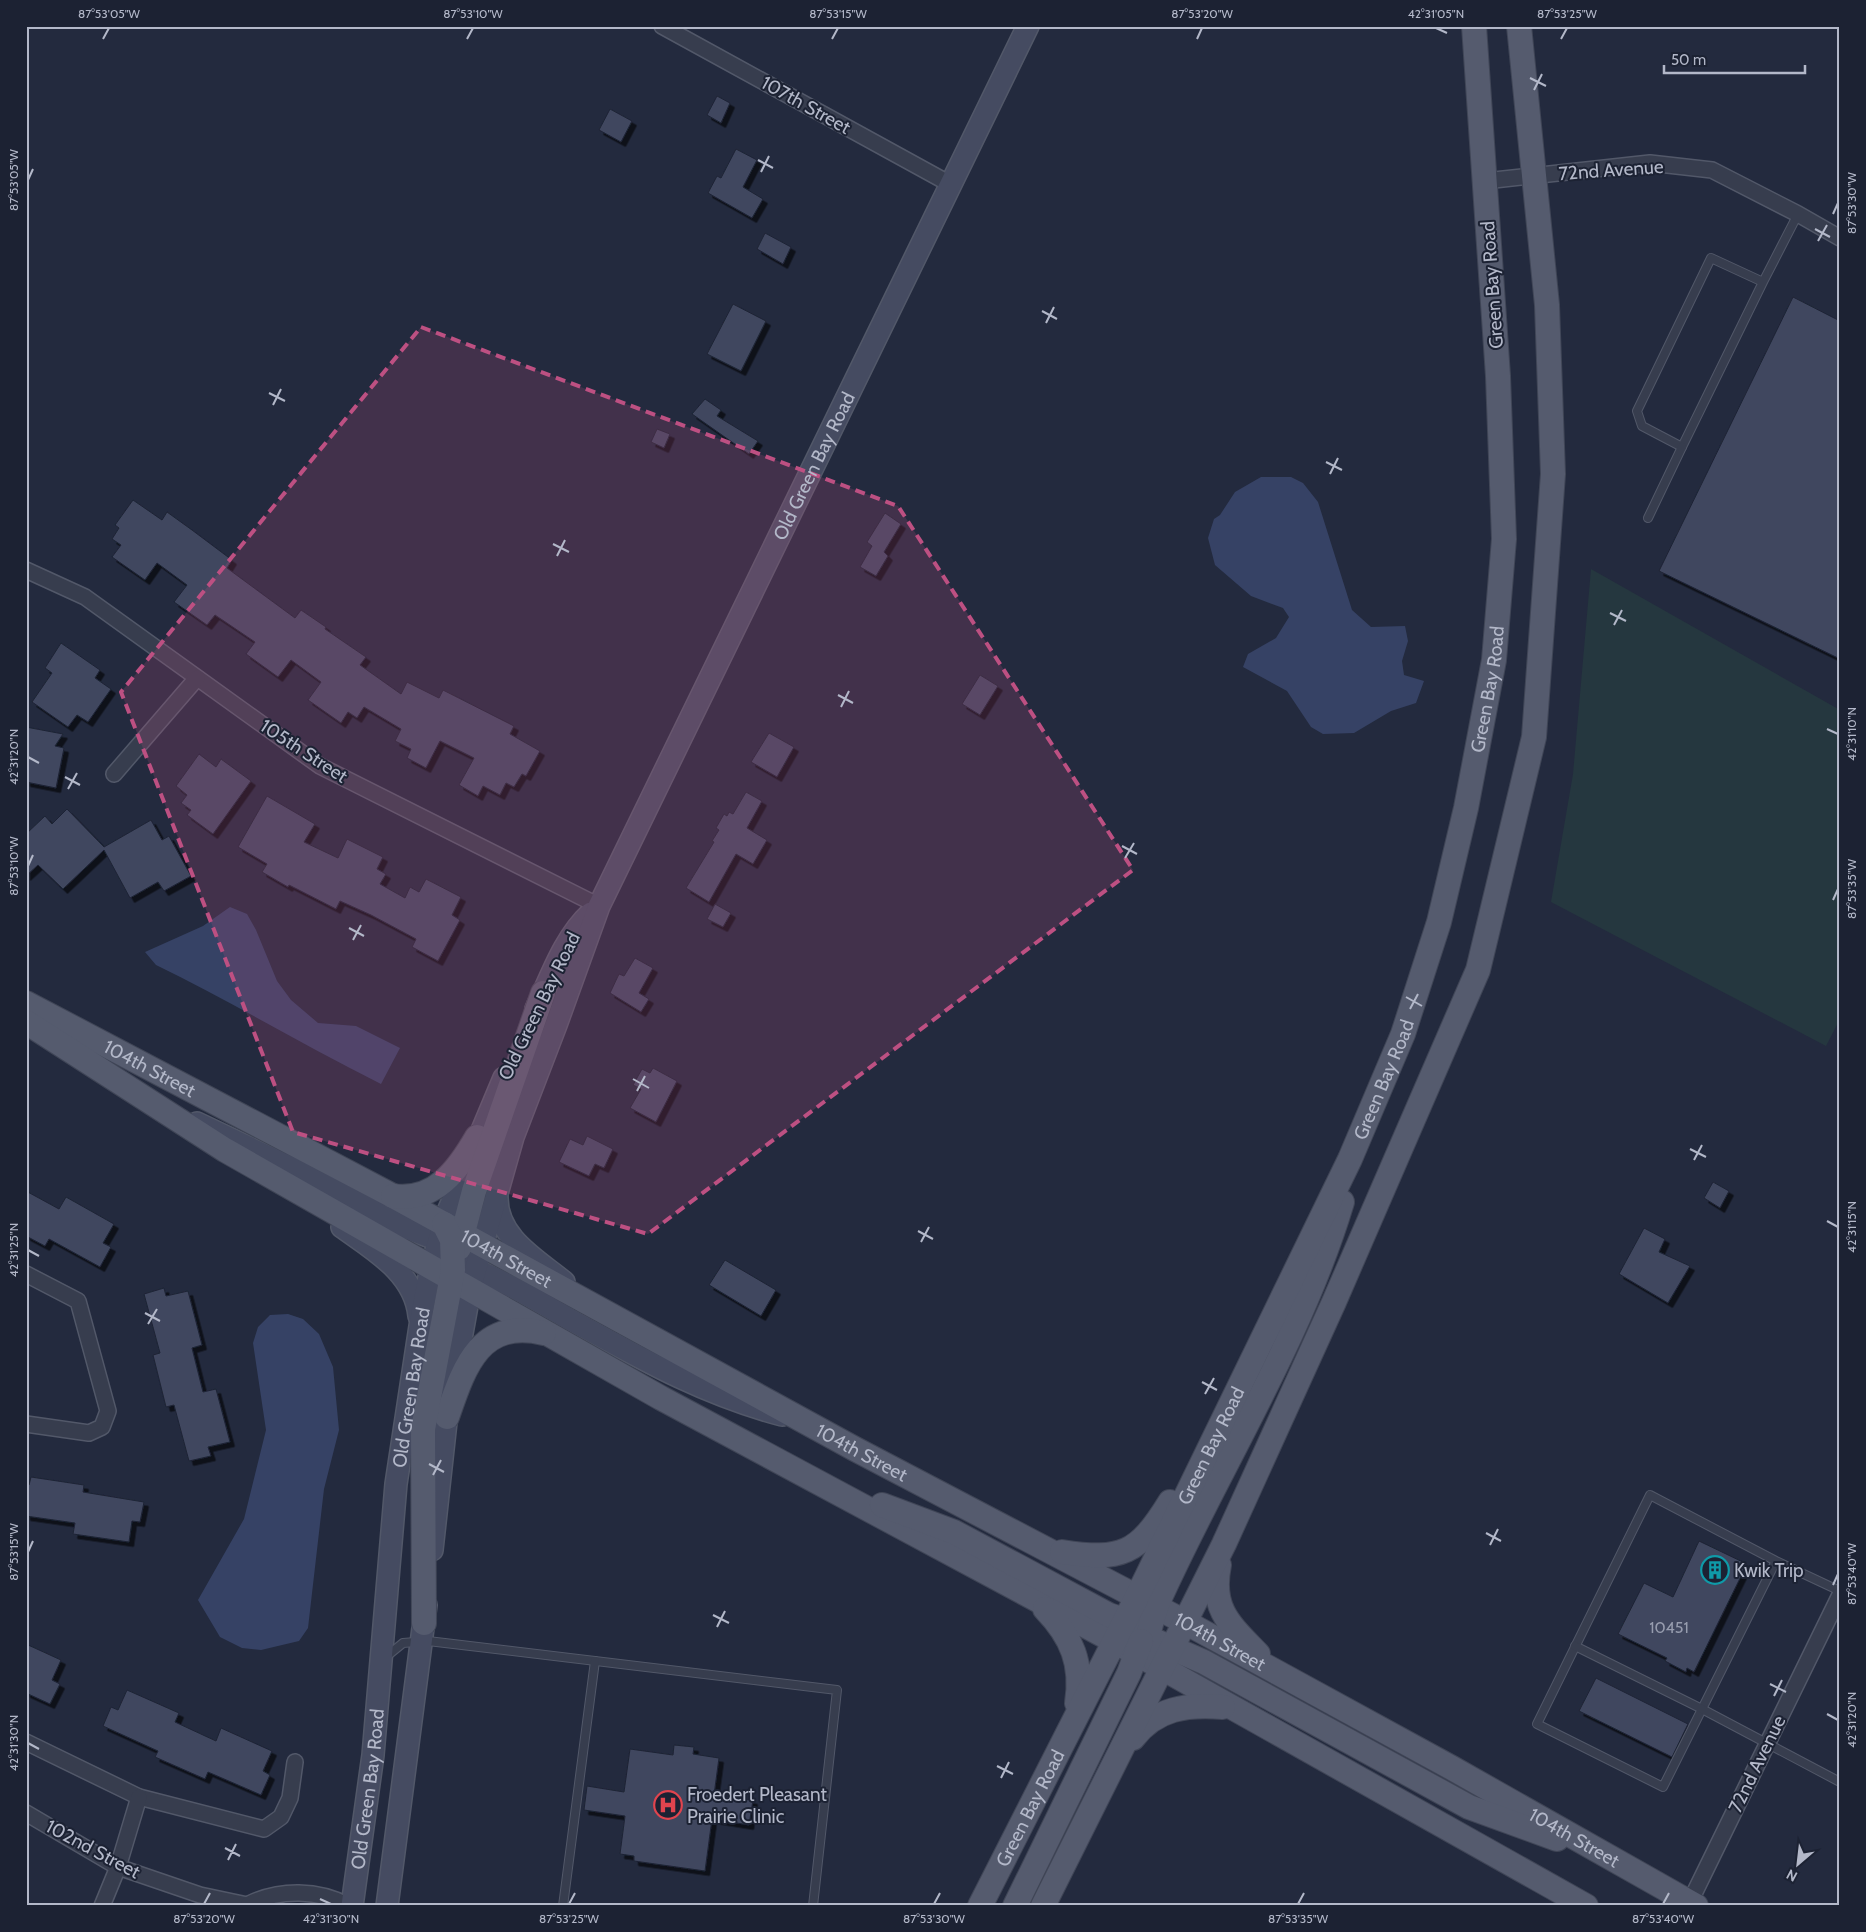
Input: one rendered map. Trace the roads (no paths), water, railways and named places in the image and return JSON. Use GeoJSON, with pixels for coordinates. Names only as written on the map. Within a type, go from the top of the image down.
{"type":"FeatureCollection","features":[{"type":"Feature","properties":{"kind":"main road","name":"Green Bay Road"},"geometry":{"type":"LineString","coordinates":[[980,1906],[1074,1718],[1139,1628],[1206,1457],[1362,1133],[1403,1034],[1439,922],[1466,808],[1494,660],[1504,539],[1498,376],[1474,26]]}},
{"type":"Feature","properties":{"kind":"main road"},"geometry":{"type":"LineString","coordinates":[[1043,1906],[1224,1544],[1334,1302],[1478,970],[1534,738],[1553,474],[1547,304],[1519,26]]}},
{"type":"Feature","properties":{"kind":"main road"},"geometry":{"type":"LineString","coordinates":[[423,1632],[423,1429],[454,1257],[474,1191],[543,994]]}},
{"type":"Feature","properties":{"kind":"main road","name":"104th Street"},"geometry":{"type":"LineString","coordinates":[[26,1003],[393,1196],[454,1257],[553,1336],[720,1431],[1034,1599],[1139,1628]]}},
{"type":"Feature","properties":{"kind":"main road","name":"104th Street"},"geometry":{"type":"LineString","coordinates":[[26,1022],[225,1150],[286,1185],[454,1257],[482,1245],[804,1421],[1050,1550],[1139,1628]]}},
{"type":"Feature","properties":{"kind":"main road"},"geometry":{"type":"LineString","coordinates":[[1015,1906],[1139,1628],[1313,1284],[1332,1235],[1362,1133]]}},
{"type":"Feature","properties":{"kind":"main road"},"geometry":{"type":"LineString","coordinates":[[393,1196],[412,1198],[434,1189],[457,1169],[477,1137]]}},
{"type":"Feature","properties":{"kind":"main road"},"geometry":{"type":"LineString","coordinates":[[447,1417],[466,1366],[484,1345],[500,1335],[517,1330],[553,1336]]}},
{"type":"Feature","properties":{"kind":"main road"},"geometry":{"type":"LineString","coordinates":[[1050,1550],[1104,1556],[1125,1551],[1137,1545],[1154,1527],[1194,1464],[1206,1457]]}},
{"type":"Feature","properties":{"kind":"main road"},"geometry":{"type":"LineString","coordinates":[[812,1480],[954,1532],[1108,1615],[1139,1628],[1172,1647],[1202,1661],[1464,1805],[1491,1817],[1606,1855]]}},
{"type":"Feature","properties":{"kind":"main road"},"geometry":{"type":"LineString","coordinates":[[1224,1544],[1216,1582],[1219,1605],[1232,1626],[1274,1670]]}},
{"type":"Feature","properties":{"kind":"main road"},"geometry":{"type":"LineString","coordinates":[[1034,1599],[1063,1630],[1077,1660],[1080,1683],[1074,1718]]}},
{"type":"Feature","properties":{"kind":"main road"},"geometry":{"type":"LineString","coordinates":[[1139,1628],[1173,1630],[1185,1622]]}},
{"type":"Feature","properties":{"kind":"main road","name":"104th Street"},"geometry":{"type":"LineString","coordinates":[[1185,1622],[1606,1855],[1691,1905]]}},
{"type":"Feature","properties":{"kind":"main road"},"geometry":{"type":"LineString","coordinates":[[1139,1628],[1150,1654],[1162,1669],[1586,1906]]}},
{"type":"Feature","properties":{"kind":"main road"},"geometry":{"type":"LineString","coordinates":[[1118,1757],[1145,1725],[1164,1712],[1190,1706],[1229,1708]]}},
{"type":"Feature","properties":{"kind":"street","name":"107th Street"},"geometry":{"type":"LineString","coordinates":[[662,26],[950,184]]}},
{"type":"Feature","properties":{"kind":"street","name":"Old Green Bay Road"},"geometry":{"type":"LineString","coordinates":[[482,1245],[515,1129],[556,1026],[599,906],[1028,26]]}},
{"type":"Feature","properties":{"kind":"street","name":"72nd Avenue"},"geometry":{"type":"LineString","coordinates":[[1485,181],[1650,163],[1712,170],[1840,238]]}},
{"type":"Feature","properties":{"kind":"street","name":"105th Street"},"geometry":{"type":"LineString","coordinates":[[26,570],[85,597],[320,766],[599,906]]}},
{"type":"Feature","properties":{"kind":"street"},"geometry":{"type":"LineString","coordinates":[[114,774],[197,678]]}},
{"type":"Feature","properties":{"kind":"street","name":"Old Green Bay Road"},"geometry":{"type":"LineString","coordinates":[[387,1906],[423,1632],[447,1417],[454,1257],[477,1137],[543,994],[576,929],[599,906]]}},
{"type":"Feature","properties":{"kind":"street"},"geometry":{"type":"LineString","coordinates":[[158,1106],[250,1147],[398,1224],[454,1257],[674,1376],[734,1402],[804,1421]]}},
{"type":"Feature","properties":{"kind":"street"},"geometry":{"type":"LineString","coordinates":[[286,1185],[394,1267],[414,1294],[420,1325]]}},
{"type":"Feature","properties":{"kind":"street"},"geometry":{"type":"LineString","coordinates":[[497,1191],[498,1214],[508,1234],[584,1301]]}},
{"type":"Feature","properties":{"kind":"street","name":"Old Green Bay Road"},"geometry":{"type":"LineString","coordinates":[[351,1906],[372,1755],[396,1484],[420,1325],[454,1257]]}},
{"type":"Feature","properties":{"kind":"street"},"geometry":{"type":"LineString","coordinates":[[26,1274],[78,1301],[108,1411],[102,1426],[89,1434],[26,1424]]}},
{"type":"Feature","properties":{"kind":"street","name":"72nd Avenue"},"geometry":{"type":"LineString","coordinates":[[1691,1905],[1766,1744],[1840,1595]]}},
{"type":"Feature","properties":{"kind":"street"},"geometry":{"type":"LineString","coordinates":[[26,1742],[139,1797],[264,1829],[281,1817],[290,1798],[294,1762]]}},
{"type":"Feature","properties":{"kind":"street"},"geometry":{"type":"LineString","coordinates":[[102,1906],[118,1867],[139,1797]]}},
{"type":"Feature","properties":{"kind":"street","name":"102nd Street"},"geometry":{"type":"LineString","coordinates":[[26,1813],[118,1867],[200,1895],[250,1905],[269,1895],[296,1893],[318,1895],[351,1906]]}},
{"type":"Feature","properties":{"kind":"lane"},"geometry":{"type":"LineString","coordinates":[[1648,518],[1798,214]]}},
{"type":"Feature","properties":{"kind":"lane"},"geometry":{"type":"LineString","coordinates":[[1682,447],[1642,426],[1637,411],[1712,258],[1763,282]]}},
{"type":"Feature","properties":{"kind":"lane"},"geometry":{"type":"LineString","coordinates":[[1776,1561],[1663,1787],[1537,1724],[1650,1495],[1776,1561],[1840,1591]]}},
{"type":"Feature","properties":{"kind":"lane"},"geometry":{"type":"LineString","coordinates":[[380,1663],[400,1645],[423,1632],[595,1661],[837,1690],[813,1906]]}},
{"type":"Feature","properties":{"kind":"lane"},"geometry":{"type":"LineString","coordinates":[[1575,1646],[1702,1709],[1840,1782]]}},
{"type":"Feature","properties":{"kind":"lane"},"geometry":{"type":"LineString","coordinates":[[563,1906],[595,1661]]}},
{"type":"Feature","properties":{"kind":"water"},"geometry":{"type":"Polygon","coordinates":[[[1261,477],[1291,477],[1303,483],[1318,502],[1352,610],[1371,627],[1405,626],[1408,641],[1402,661],[1404,675],[1424,681],[1416,703],[1391,711],[1354,733],[1323,734],[1311,727],[1287,691],[1243,667],[1248,654],[1276,638],[1289,617],[1283,608],[1251,596],[1215,565],[1208,538],[1214,519],[1220,515],[1235,492],[1261,477]]]}},
{"type":"Feature","properties":{"kind":"water"},"geometry":{"type":"Polygon","coordinates":[[[230,907],[247,914],[256,930],[277,981],[291,1000],[318,1023],[356,1026],[400,1048],[381,1084],[156,965],[145,952],[203,926],[230,907]]]}},
{"type":"Feature","properties":{"kind":"water"},"geometry":{"type":"Polygon","coordinates":[[[288,1314],[303,1319],[319,1334],[333,1367],[339,1430],[324,1489],[308,1628],[299,1641],[261,1650],[242,1648],[220,1637],[198,1600],[244,1519],[266,1430],[253,1343],[258,1327],[270,1315],[288,1314]]]}},
{"type":"Feature","properties":{"kind":"place","name":"Kwik Trip"},"geometry":{"type":"Point","coordinates":[1715,1570]}},
{"type":"Feature","properties":{"kind":"place","name":"Froedert Pleasant Prairie Clinic"},"geometry":{"type":"Point","coordinates":[668,1805]}}]}
